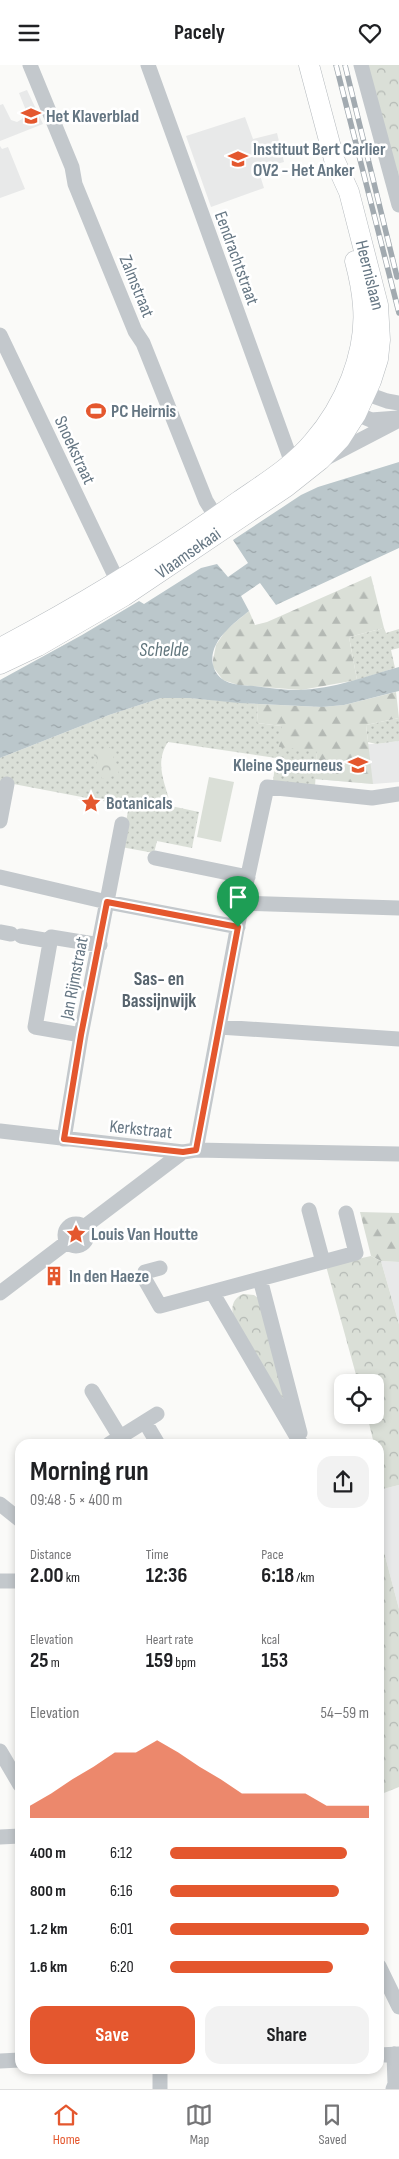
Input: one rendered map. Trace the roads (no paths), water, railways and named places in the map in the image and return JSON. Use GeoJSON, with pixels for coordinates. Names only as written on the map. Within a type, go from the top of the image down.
{"type":"FeatureCollection","features":[{"type":"Feature","properties":{"kind":"main road","name":"Heernislaan"},"geometry":{"type":"LineString","coordinates":[[309,65],[334,159],[337,197],[350,237],[363,305],[356,415]]}},
{"type":"Feature","properties":{"kind":"main road","name":"Heernislaan"},"geometry":{"type":"LineString","coordinates":[[338,404],[357,390]]}},
{"type":"Feature","properties":{"kind":"main road","name":"Vlaamsekaai"},"geometry":{"type":"LineString","coordinates":[[0,648],[117,580],[216,517],[292,463],[314,442],[338,404]]}},
{"type":"Feature","properties":{"kind":"main road","name":"Vlaamsekaai"},"geometry":{"type":"LineString","coordinates":[[0,664],[38,646],[99,611],[182,558],[286,487],[320,460],[340,439],[356,415]]}},
{"type":"Feature","properties":{"kind":"street","name":"Zalmstraat"},"geometry":{"type":"LineString","coordinates":[[30,65],[72,167],[75,184],[135,331],[143,343],[206,501],[216,517]]}},
{"type":"Feature","properties":{"kind":"street","name":"Eendrachtstraat"},"geometry":{"type":"LineString","coordinates":[[148,65],[292,463]]}},
{"type":"Feature","properties":{"kind":"street"},"geometry":{"type":"LineString","coordinates":[[361,65],[399,205]]}},
{"type":"Feature","properties":{"kind":"street","name":"Snoekstraat"},"geometry":{"type":"LineString","coordinates":[[0,335],[5,357],[117,580]]}},
{"type":"Feature","properties":{"kind":"street"},"geometry":{"type":"LineString","coordinates":[[357,390],[399,403]]}},
{"type":"Feature","properties":{"kind":"street"},"geometry":{"type":"LineString","coordinates":[[338,404],[356,415],[371,420],[399,419]]}},
{"type":"Feature","properties":{"kind":"street"},"geometry":{"type":"LineString","coordinates":[[320,460],[331,457],[399,419]]}},
{"type":"Feature","properties":{"kind":"street"},"geometry":{"type":"LineString","coordinates":[[0,821],[7,784]]}},
{"type":"Feature","properties":{"kind":"street"},"geometry":{"type":"LineString","coordinates":[[0,1293],[67,1242],[76,1246],[85,1241],[86,1231],[84,1227],[189,1151],[219,1027],[242,903],[267,787],[372,798],[399,794]]}},
{"type":"Feature","properties":{"kind":"street","name":"Jan Rijmstraat"},"geometry":{"type":"LineString","coordinates":[[64,1139],[81,1035],[122,824]]}},
{"type":"Feature","properties":{"kind":"street"},"geometry":{"type":"LineString","coordinates":[[155,858],[248,877]]}},
{"type":"Feature","properties":{"kind":"street"},"geometry":{"type":"LineString","coordinates":[[0,877],[107,902],[238,927]]}},
{"type":"Feature","properties":{"kind":"street"},"geometry":{"type":"LineString","coordinates":[[242,903],[399,908]]}},
{"type":"Feature","properties":{"kind":"street"},"geometry":{"type":"LineString","coordinates":[[11,934],[50,941]]}},
{"type":"Feature","properties":{"kind":"street"},"geometry":{"type":"LineString","coordinates":[[81,1035],[35,1027],[50,941],[51,937],[100,945]]}},
{"type":"Feature","properties":{"kind":"street"},"geometry":{"type":"LineString","coordinates":[[219,1027],[399,1039]]}},
{"type":"Feature","properties":{"kind":"street","name":"Kerkstraat"},"geometry":{"type":"LineString","coordinates":[[0,1131],[189,1151],[399,1154]]}},
{"type":"Feature","properties":{"kind":"street"},"geometry":{"type":"LineString","coordinates":[[309,1211],[323,1262]]}},
{"type":"Feature","properties":{"kind":"street"},"geometry":{"type":"LineString","coordinates":[[160,1268],[145,1272],[144,1278],[160,1306],[356,1253],[346,1213]]}},
{"type":"Feature","properties":{"kind":"street"},"geometry":{"type":"LineString","coordinates":[[260,1279],[301,1439]]}},
{"type":"Feature","properties":{"kind":"street"},"geometry":{"type":"LineString","coordinates":[[212,1292],[299,1439]]}},
{"type":"Feature","properties":{"kind":"street"},"geometry":{"type":"LineString","coordinates":[[92,1391],[114,1439]]}},
{"type":"Feature","properties":{"kind":"street"},"geometry":{"type":"LineString","coordinates":[[116,1439],[151,1418],[157,1439]]}},
{"type":"Feature","properties":{"kind":"street"},"geometry":{"type":"LineString","coordinates":[[0,1504],[15,1514]]}},
{"type":"Feature","properties":{"kind":"street"},"geometry":{"type":"LineString","coordinates":[[0,1581],[15,1581]]}},
{"type":"Feature","properties":{"kind":"street"},"geometry":{"type":"LineString","coordinates":[[0,1751],[15,1776]]}},
{"type":"Feature","properties":{"kind":"street"},"geometry":{"type":"LineString","coordinates":[[0,1837],[15,1836]]}},
{"type":"Feature","properties":{"kind":"street"},"geometry":{"type":"LineString","coordinates":[[384,1976],[399,2007]]}},
{"type":"Feature","properties":{"kind":"street"},"geometry":{"type":"LineString","coordinates":[[384,2055],[397,2054],[393,2089]]}},
{"type":"Feature","properties":{"kind":"street"},"geometry":{"type":"LineString","coordinates":[[0,2061],[15,2061]]}},
{"type":"Feature","properties":{"kind":"street"},"geometry":{"type":"LineString","coordinates":[[160,2074],[160,2089]]}},
{"type":"Feature","properties":{"kind":"water","name":"Schelde"},"geometry":{"type":"Polygon","coordinates":[[[399,462],[399,548],[276,605],[260,583],[241,596],[249,611],[223,634],[214,649],[212,657],[213,665],[219,677],[229,683],[288,690],[325,687],[399,667],[399,691],[344,705],[322,707],[239,703],[189,698],[161,698],[109,715],[0,758],[0,680],[139,601],[144,604],[201,568],[217,564],[228,577],[248,563],[233,540],[301,495],[318,487],[399,462]]]}},
{"type":"Feature","properties":{"kind":"railway"},"geometry":{"type":"LineString","coordinates":[[336,65],[399,313]]}},
{"type":"Feature","properties":{"kind":"railway"},"geometry":{"type":"LineString","coordinates":[[345,65],[397,277]]}},
{"type":"Feature","properties":{"kind":"place","name":"Het Klaverblad"},"geometry":{"type":"Point","coordinates":[31,116]}},
{"type":"Feature","properties":{"kind":"place","name":"Instituut Bert Carlier OV2 - Het Anker"},"geometry":{"type":"Point","coordinates":[238,159]}},
{"type":"Feature","properties":{"kind":"place","name":"PC Heirnis"},"geometry":{"type":"Point","coordinates":[96,411]}},
{"type":"Feature","properties":{"kind":"place","name":"Kleine Speurneus"},"geometry":{"type":"Point","coordinates":[358,765]}},
{"type":"Feature","properties":{"kind":"place","name":"Botanicals"},"geometry":{"type":"Point","coordinates":[91,803]}},
{"type":"Feature","properties":{"kind":"place","name":"Louis Van Houtte"},"geometry":{"type":"Point","coordinates":[76,1234]}},
{"type":"Feature","properties":{"kind":"place","name":"In den Haeze"},"geometry":{"type":"Point","coordinates":[54,1276]}},
{"type":"Feature","properties":{"kind":"district","name":"Sas- en Bassijnwijk"},"geometry":{"type":"Point","coordinates":[159,989]}}]}
